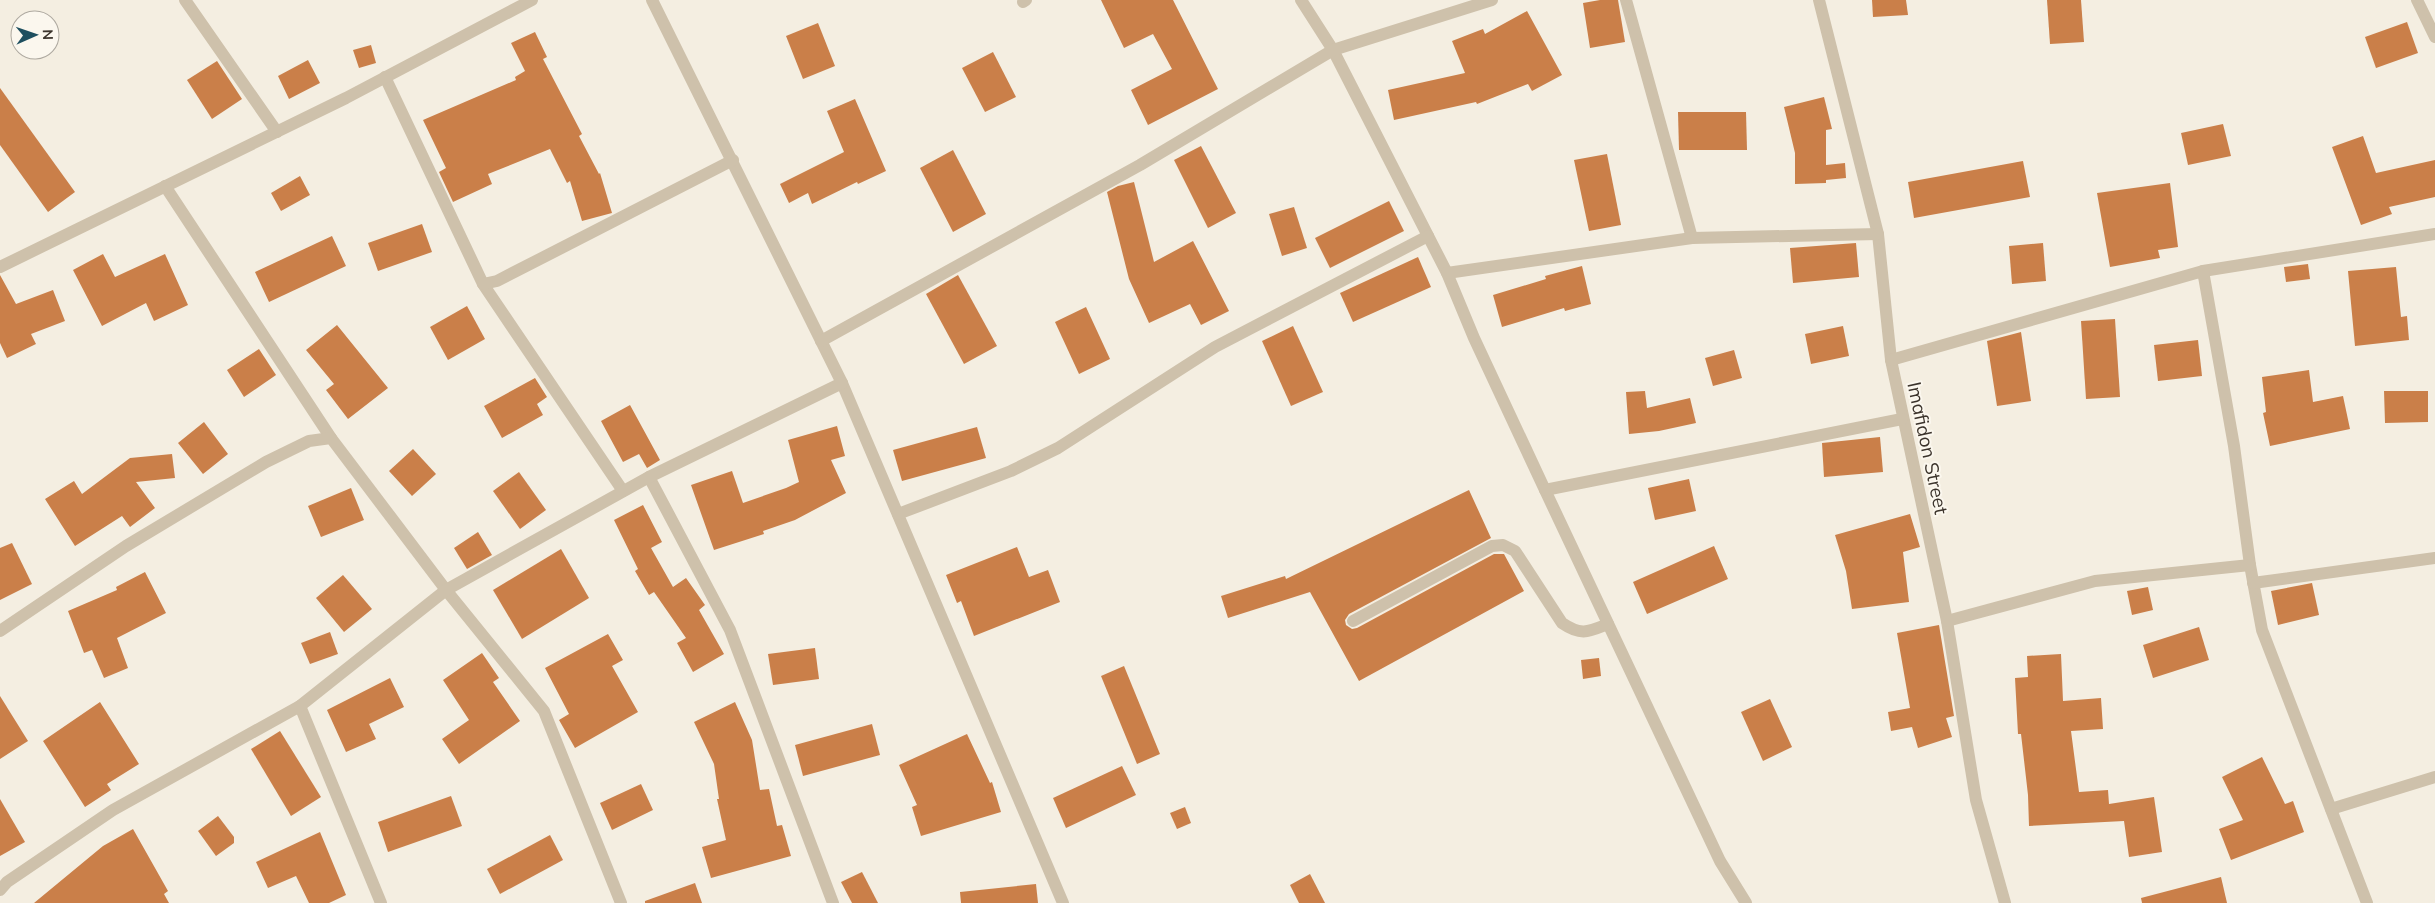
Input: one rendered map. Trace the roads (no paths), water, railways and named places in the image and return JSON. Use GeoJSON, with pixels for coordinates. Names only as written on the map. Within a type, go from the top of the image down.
{"type":"FeatureCollection","features":[{"type":"Feature","properties":{"kind":"street"},"geometry":{"type":"LineString","coordinates":[[185,0],[277,132]]}},
{"type":"Feature","properties":{"kind":"street"},"geometry":{"type":"LineString","coordinates":[[0,267],[277,132],[532,0]]}},
{"type":"Feature","properties":{"kind":"street"},"geometry":{"type":"LineString","coordinates":[[652,0],[842,383],[1063,903]]}},
{"type":"Feature","properties":{"kind":"street"},"geometry":{"type":"LineString","coordinates":[[1300,0],[1333,50],[1447,273],[1474,338],[1720,861],[1746,903]]}},
{"type":"Feature","properties":{"kind":"street"},"geometry":{"type":"LineString","coordinates":[[821,342],[1140,165],[1333,50],[1492,0]]}},
{"type":"Feature","properties":{"kind":"street"},"geometry":{"type":"LineString","coordinates":[[1626,0],[1692,238]]}},
{"type":"Feature","properties":{"kind":"street","name":"Imafidon Street"},"geometry":{"type":"LineString","coordinates":[[1819,0],[1878,234],[1890,360],[1947,621],[1976,800],[2005,903]]}},
{"type":"Feature","properties":{"kind":"street"},"geometry":{"type":"LineString","coordinates":[[2417,0],[2435,37]]}},
{"type":"Feature","properties":{"kind":"street"},"geometry":{"type":"LineString","coordinates":[[385,77],[483,284],[623,491]]}},
{"type":"Feature","properties":{"kind":"street"},"geometry":{"type":"LineString","coordinates":[[483,284],[497,281],[733,160]]}},
{"type":"Feature","properties":{"kind":"street"},"geometry":{"type":"LineString","coordinates":[[165,186],[331,438],[446,590],[544,711],[621,903]]}},
{"type":"Feature","properties":{"kind":"street"},"geometry":{"type":"LineString","coordinates":[[1447,273],[1692,238],[1878,234]]}},
{"type":"Feature","properties":{"kind":"street"},"geometry":{"type":"LineString","coordinates":[[1890,360],[2203,271],[2435,234]]}},
{"type":"Feature","properties":{"kind":"street"},"geometry":{"type":"LineString","coordinates":[[898,514],[1011,471],[1058,448],[1215,347],[1428,236]]}},
{"type":"Feature","properties":{"kind":"street"},"geometry":{"type":"LineString","coordinates":[[2203,271],[2234,446],[2250,565],[2262,630],[2367,903]]}},
{"type":"Feature","properties":{"kind":"street"},"geometry":{"type":"LineString","coordinates":[[0,890],[7,882],[113,810],[300,706],[446,590],[649,477],[842,383]]}},
{"type":"Feature","properties":{"kind":"street"},"geometry":{"type":"LineString","coordinates":[[1545,490],[1902,419]]}},
{"type":"Feature","properties":{"kind":"street"},"geometry":{"type":"LineString","coordinates":[[0,631],[126,546],[266,462],[309,441],[331,438]]}},
{"type":"Feature","properties":{"kind":"street"},"geometry":{"type":"LineString","coordinates":[[649,477],[730,630],[833,903]]}},
{"type":"Feature","properties":{"kind":"street"},"geometry":{"type":"LineString","coordinates":[[1353,621],[1492,546],[1503,545],[1515,550],[1562,623],[1573,630],[1585,632],[1608,624]]}},
{"type":"Feature","properties":{"kind":"street"},"geometry":{"type":"LineString","coordinates":[[2253,583],[2435,558]]}},
{"type":"Feature","properties":{"kind":"street"},"geometry":{"type":"LineString","coordinates":[[1947,621],[2095,581],[2250,565]]}},
{"type":"Feature","properties":{"kind":"street"},"geometry":{"type":"LineString","coordinates":[[300,706],[381,903]]}},
{"type":"Feature","properties":{"kind":"street"},"geometry":{"type":"LineString","coordinates":[[2331,809],[2435,778]]}}]}
